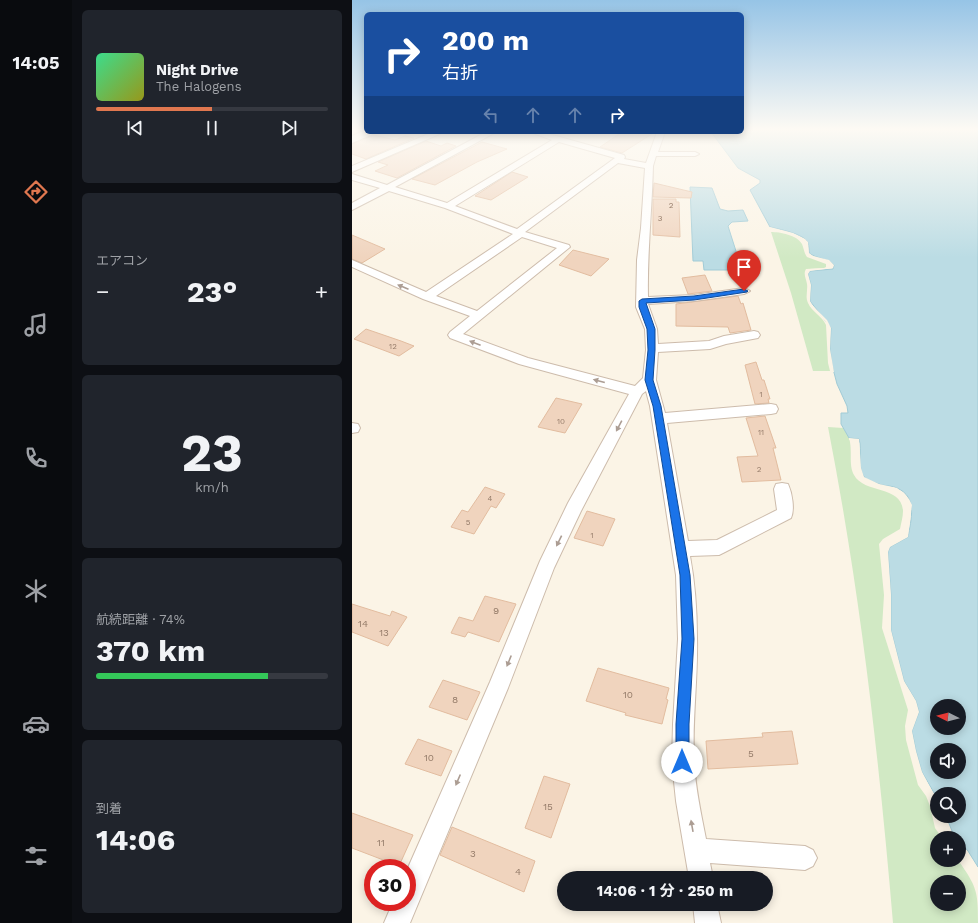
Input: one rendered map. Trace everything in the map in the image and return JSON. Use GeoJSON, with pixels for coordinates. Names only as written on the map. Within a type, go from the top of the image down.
{"type":"FeatureCollection","features":[{"type":"Feature","properties":{"kind":"street"},"geometry":{"type":"LineString","coordinates":[[352,206],[419,171]]}},
{"type":"Feature","properties":{"kind":"street"},"geometry":{"type":"LineString","coordinates":[[448,206],[505,171]]}},
{"type":"Feature","properties":{"kind":"street"},"geometry":{"type":"LineString","coordinates":[[427,297],[519,233],[602,171]]}},
{"type":"Feature","properties":{"kind":"street"},"geometry":{"type":"LineString","coordinates":[[416,878],[498,688],[546,567],[574,508],[643,385],[652,348],[651,329],[642,307],[642,260],[646,228],[649,171]]}},
{"type":"Feature","properties":{"kind":"street"},"geometry":{"type":"LineString","coordinates":[[352,177],[448,206],[519,233],[565,247],[454,335],[524,361],[643,385]]}},
{"type":"Feature","properties":{"kind":"street"},"geometry":{"type":"LineString","coordinates":[[352,263],[427,297],[479,315]]}},
{"type":"Feature","properties":{"kind":"street"},"geometry":{"type":"LineString","coordinates":[[642,301],[694,298],[744,291]]}},
{"type":"Feature","properties":{"kind":"street"},"geometry":{"type":"LineString","coordinates":[[652,348],[710,344],[754,335]]}},
{"type":"Feature","properties":{"kind":"street"},"geometry":{"type":"LineString","coordinates":[[643,385],[659,418],[685,575],[688,639],[682,724],[682,762],[699,871]]}},
{"type":"Feature","properties":{"kind":"street"},"geometry":{"type":"LineString","coordinates":[[659,418],[700,416],[771,408]]}},
{"type":"Feature","properties":{"kind":"street"},"geometry":{"type":"LineString","coordinates":[[680,549],[718,547],[785,513],[782,489]]}},
{"type":"Feature","properties":{"kind":"street"},"geometry":{"type":"LineString","coordinates":[[696,850],[805,858]]}},
{"type":"Feature","properties":{"kind":"street"},"geometry":{"type":"LineString","coordinates":[[397,923],[402,911]]}},
{"type":"Feature","properties":{"kind":"street"},"geometry":{"type":"LineString","coordinates":[[706,911],[708,923]]}},
{"type":"Feature","properties":{"kind":"green space"},"geometry":{"type":"Polygon","coordinates":[[[771,232],[783,233],[796,238],[802,244],[807,257],[826,264],[826,267],[824,268],[806,269],[805,274],[808,303],[826,325],[828,363],[830,371],[813,371],[791,293],[771,232]]]}},
{"type":"Feature","properties":{"kind":"green space"},"geometry":{"type":"Polygon","coordinates":[[[828,427],[843,428],[847,434],[851,447],[852,471],[859,481],[866,485],[890,493],[901,503],[903,511],[900,529],[883,539],[879,544],[884,595],[882,628],[908,710],[905,726],[906,740],[918,785],[926,796],[930,806],[930,823],[934,823],[937,831],[930,831],[930,867],[963,867],[973,883],[977,896],[978,923],[893,923],[875,736],[850,550],[828,427]]]}},
{"type":"Feature","properties":{"kind":"water"},"geometry":{"type":"Polygon","coordinates":[[[744,171],[978,171],[978,867],[966,849],[966,831],[952,831],[949,823],[966,823],[966,787],[931,787],[922,772],[912,731],[919,712],[916,701],[904,681],[891,630],[891,595],[888,552],[890,547],[908,537],[912,510],[910,503],[904,492],[897,488],[882,485],[865,478],[862,474],[860,464],[859,439],[849,438],[841,424],[841,413],[848,413],[847,406],[837,384],[832,365],[830,349],[831,328],[810,301],[811,285],[808,274],[810,271],[833,269],[834,265],[809,253],[808,243],[802,237],[791,232],[770,227],[750,190],[760,183],[760,180],[744,171]]]}},
{"type":"Feature","properties":{"kind":"water"},"geometry":{"type":"Polygon","coordinates":[[[690,187],[712,188],[720,209],[728,211],[743,210],[748,221],[732,222],[728,226],[742,270],[704,270],[703,261],[693,261],[690,187]]]}},
{"type":"Feature","properties":{"kind":"pier"},"geometry":{"type":"Polygon","coordinates":[[[770,227],[793,233],[805,239],[808,242],[809,253],[813,256],[829,260],[834,265],[833,268],[810,271],[808,274],[811,285],[810,301],[827,320],[831,328],[830,349],[834,372],[831,372],[828,349],[829,328],[808,301],[809,285],[806,274],[809,269],[826,268],[831,267],[832,265],[828,262],[812,257],[808,253],[806,243],[804,241],[792,235],[770,229],[770,227]]]}},
{"type":"Feature","properties":{"kind":"pier"},"geometry":{"type":"Polygon","coordinates":[[[849,438],[859,439],[861,468],[864,477],[879,484],[897,488],[909,499],[912,505],[908,537],[890,547],[888,552],[891,595],[891,630],[904,681],[916,701],[919,712],[912,731],[922,772],[930,787],[930,791],[921,773],[914,752],[910,731],[917,712],[914,702],[902,682],[890,630],[886,551],[889,545],[906,536],[910,505],[903,495],[896,490],[868,483],[862,479],[859,469],[858,441],[849,440],[849,438]]]}},
{"type":"Feature","properties":{"kind":"building"},"geometry":{"type":"Polygon","coordinates":[[[375,171],[410,171],[397,178],[375,171]]]}},
{"type":"Feature","properties":{"kind":"building"},"geometry":{"type":"Polygon","coordinates":[[[427,171],[460,171],[435,185],[412,179],[427,171]]]}},
{"type":"Feature","properties":{"kind":"building"},"geometry":{"type":"Polygon","coordinates":[[[512,172],[528,177],[491,200],[475,196],[512,172]]]}},
{"type":"Feature","properties":{"kind":"building"},"geometry":{"type":"Polygon","coordinates":[[[654,183],[692,192],[691,198],[653,197],[654,183]]]}},
{"type":"Feature","properties":{"kind":"building"},"geometry":{"type":"Polygon","coordinates":[[[653,199],[676,199],[676,202],[679,202],[680,237],[653,235],[653,199]]]}},
{"type":"Feature","properties":{"kind":"building"},"geometry":{"type":"Polygon","coordinates":[[[352,235],[385,249],[362,263],[352,259],[352,235]]]}},
{"type":"Feature","properties":{"kind":"building"},"geometry":{"type":"Polygon","coordinates":[[[573,250],[609,259],[591,276],[559,265],[573,250]]]}},
{"type":"Feature","properties":{"kind":"building"},"geometry":{"type":"Polygon","coordinates":[[[705,275],[712,291],[688,294],[682,278],[705,275]]]}},
{"type":"Feature","properties":{"kind":"building"},"geometry":{"type":"Polygon","coordinates":[[[738,296],[741,304],[743,303],[751,330],[730,333],[728,327],[676,326],[676,304],[738,296]]]}},
{"type":"Feature","properties":{"kind":"building"},"geometry":{"type":"Polygon","coordinates":[[[366,329],[414,346],[399,356],[354,339],[366,329]]]}},
{"type":"Feature","properties":{"kind":"building"},"geometry":{"type":"Polygon","coordinates":[[[756,362],[762,380],[764,380],[770,399],[768,399],[769,403],[755,404],[745,365],[756,362]]]}},
{"type":"Feature","properties":{"kind":"building"},"geometry":{"type":"Polygon","coordinates":[[[556,398],[582,404],[565,433],[538,427],[556,398]]]}},
{"type":"Feature","properties":{"kind":"building"},"geometry":{"type":"Polygon","coordinates":[[[765,416],[776,448],[773,448],[781,480],[742,482],[737,457],[758,456],[746,418],[765,416]]]}},
{"type":"Feature","properties":{"kind":"building"},"geometry":{"type":"Polygon","coordinates":[[[485,487],[505,494],[496,508],[491,506],[474,534],[451,527],[462,510],[468,512],[485,487]]]}},
{"type":"Feature","properties":{"kind":"building"},"geometry":{"type":"Polygon","coordinates":[[[587,511],[615,519],[603,546],[574,538],[587,511]]]}},
{"type":"Feature","properties":{"kind":"building"},"geometry":{"type":"Polygon","coordinates":[[[485,596],[516,604],[499,642],[468,632],[465,637],[451,633],[459,617],[473,621],[485,596]]]}},
{"type":"Feature","properties":{"kind":"building"},"geometry":{"type":"Polygon","coordinates":[[[352,604],[390,616],[392,611],[407,617],[388,646],[352,632],[352,604]]]}},
{"type":"Feature","properties":{"kind":"building"},"geometry":{"type":"Polygon","coordinates":[[[598,668],[669,688],[666,699],[668,700],[662,724],[625,715],[626,713],[586,701],[598,668]]]}},
{"type":"Feature","properties":{"kind":"building"},"geometry":{"type":"Polygon","coordinates":[[[443,680],[480,692],[467,720],[429,707],[443,680]]]}},
{"type":"Feature","properties":{"kind":"building"},"geometry":{"type":"Polygon","coordinates":[[[792,731],[798,764],[708,769],[706,741],[763,737],[762,733],[792,731]]]}},
{"type":"Feature","properties":{"kind":"building"},"geometry":{"type":"Polygon","coordinates":[[[418,739],[452,751],[441,776],[405,764],[418,739]]]}},
{"type":"Feature","properties":{"kind":"building"},"geometry":{"type":"Polygon","coordinates":[[[544,776],[570,784],[551,838],[525,828],[544,776]]]}},
{"type":"Feature","properties":{"kind":"building"},"geometry":{"type":"Polygon","coordinates":[[[352,813],[413,835],[402,859],[381,859],[352,848],[352,813]]]}},
{"type":"Feature","properties":{"kind":"building"},"geometry":{"type":"Polygon","coordinates":[[[452,827],[535,861],[524,892],[440,855],[452,827]]]}},
{"type":"Feature","properties":{"kind":"route"},"geometry":{"type":"LineString","coordinates":[[682,762],[682,724],[688,639],[685,575],[657,406],[649,380],[652,350],[651,329],[642,307],[642,301],[694,298],[744,291]]}}]}
